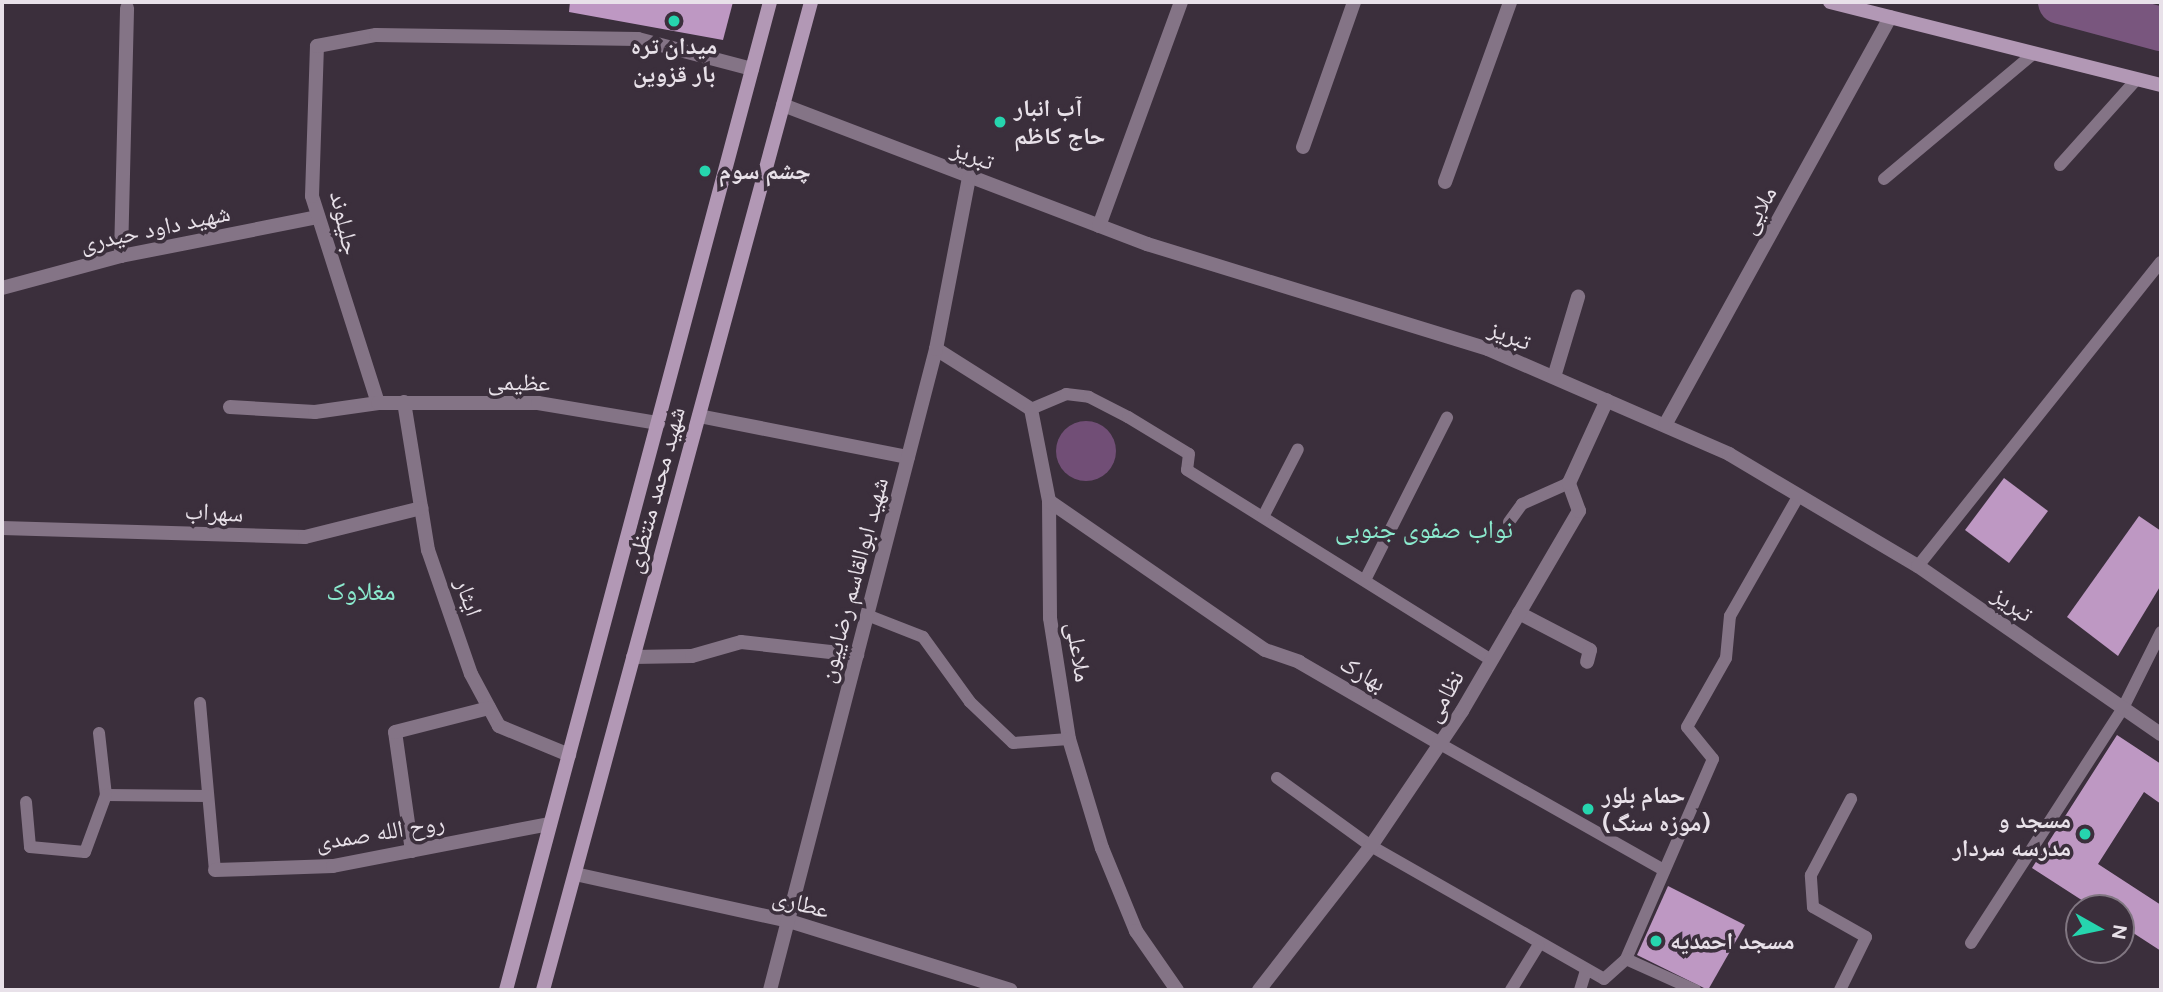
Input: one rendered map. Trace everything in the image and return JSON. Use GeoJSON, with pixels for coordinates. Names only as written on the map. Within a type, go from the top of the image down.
{"type":"FeatureCollection","features":[{"type":"Feature","properties":{"kind":"main road","name":"شهید محمد منتظری"},"geometry":{"type":"LineString","coordinates":[[506,990],[770,2]]}},
{"type":"Feature","properties":{"kind":"main road","name":"شهید محمد منتظری"},"geometry":{"type":"LineString","coordinates":[[543,990],[811,2]]}},
{"type":"Feature","properties":{"kind":"main road"},"geometry":{"type":"LineString","coordinates":[[1830,2],[2161,85]]}},
{"type":"Feature","properties":{"kind":"street"},"geometry":{"type":"LineString","coordinates":[[1099,226],[1181,2]]}},
{"type":"Feature","properties":{"kind":"street"},"geometry":{"type":"LineString","coordinates":[[1303,148],[1354,2]]}},
{"type":"Feature","properties":{"kind":"street"},"geometry":{"type":"LineString","coordinates":[[1445,182],[1510,2]]}},
{"type":"Feature","properties":{"kind":"street"},"geometry":{"type":"LineString","coordinates":[[121,256],[127,8]]}},
{"type":"Feature","properties":{"kind":"street","name":"ملایی"},"geometry":{"type":"LineString","coordinates":[[1665,425],[1890,17]]}},
{"type":"Feature","properties":{"kind":"street","name":"جلیلوند"},"geometry":{"type":"LineString","coordinates":[[378,403],[313,195],[317,46],[376,35],[638,39],[752,69]]}},
{"type":"Feature","properties":{"kind":"street","name":"تبریز"},"geometry":{"type":"LineString","coordinates":[[783,105],[1099,226],[1488,349],[1665,425],[1799,495],[1918,566],[2161,734]]}},
{"type":"Feature","properties":{"kind":"street","name":"شهید ابوالقاسم رضاییون"},"geometry":{"type":"LineString","coordinates":[[770,990],[936,349],[969,178]]}},
{"type":"Feature","properties":{"kind":"street","name":"شهید داود حیدری"},"geometry":{"type":"LineString","coordinates":[[2,288],[121,256],[318,217]]}},
{"type":"Feature","properties":{"kind":"street"},"geometry":{"type":"LineString","coordinates":[[1554,377],[1578,297]]}},
{"type":"Feature","properties":{"kind":"street"},"geometry":{"type":"LineString","coordinates":[[936,349],[1031,409]]}},
{"type":"Feature","properties":{"kind":"street"},"geometry":{"type":"LineString","coordinates":[[1569,483],[1607,400]]}},
{"type":"Feature","properties":{"kind":"street","name":"ایثار"},"geometry":{"type":"LineString","coordinates":[[404,402],[433,563],[489,708],[499,726],[569,755]]}},
{"type":"Feature","properties":{"kind":"street","name":"عظیمی"},"geometry":{"type":"LineString","coordinates":[[230,407],[315,412],[378,403],[538,402],[658,423]]}},
{"type":"Feature","properties":{"kind":"street","name":"ملاعلی"},"geometry":{"type":"LineString","coordinates":[[1031,409],[1049,501],[1050,618],[1069,739],[1102,848],[1136,931],[1177,990]]}},
{"type":"Feature","properties":{"kind":"street"},"geometry":{"type":"LineString","coordinates":[[699,416],[908,457]]}},
{"type":"Feature","properties":{"kind":"street","name":"نظامی"},"geometry":{"type":"LineString","coordinates":[[1259,990],[1371,846],[1442,745],[1579,511],[1569,483]]}},
{"type":"Feature","properties":{"kind":"street","name":"بهارک"},"geometry":{"type":"LineString","coordinates":[[1049,501],[1265,650],[1298,662],[1442,745]]}},
{"type":"Feature","properties":{"kind":"street","name":"سهراب"},"geometry":{"type":"LineString","coordinates":[[2,528],[304,537],[421,508]]}},
{"type":"Feature","properties":{"kind":"street"},"geometry":{"type":"LineString","coordinates":[[1519,613],[1590,650],[1587,662]]}},
{"type":"Feature","properties":{"kind":"street"},"geometry":{"type":"LineString","coordinates":[[633,657],[692,656],[741,642],[857,655]]}},
{"type":"Feature","properties":{"kind":"street"},"geometry":{"type":"LineString","coordinates":[[412,851],[395,732],[489,708]]}},
{"type":"Feature","properties":{"kind":"street","name":"روح الله صمدی"},"geometry":{"type":"LineString","coordinates":[[215,870],[333,866],[550,824]]}},
{"type":"Feature","properties":{"kind":"street","name":"عطاری"},"geometry":{"type":"LineString","coordinates":[[575,874],[789,921],[1011,990]]}},
{"type":"Feature","properties":{"kind":"lane"},"geometry":{"type":"LineString","coordinates":[[1884,179],[2034,53]]}},
{"type":"Feature","properties":{"kind":"lane"},"geometry":{"type":"LineString","coordinates":[[2060,165],[2137,79]]}},
{"type":"Feature","properties":{"kind":"lane"},"geometry":{"type":"LineString","coordinates":[[1918,566],[2161,262]]}},
{"type":"Feature","properties":{"kind":"lane"},"geometry":{"type":"LineString","coordinates":[[1031,409],[1066,394],[1088,397],[1189,454],[1187,470],[1491,660]]}},
{"type":"Feature","properties":{"kind":"lane"},"geometry":{"type":"LineString","coordinates":[[1364,580],[1447,418]]}},
{"type":"Feature","properties":{"kind":"lane"},"geometry":{"type":"LineString","coordinates":[[1263,517],[1298,449]]}},
{"type":"Feature","properties":{"kind":"lane"},"geometry":{"type":"LineString","coordinates":[[1509,522],[1522,504],[1569,483]]}},
{"type":"Feature","properties":{"kind":"lane"},"geometry":{"type":"LineString","coordinates":[[1277,778],[1371,846],[1538,946],[1604,979],[1626,959],[1713,759],[1687,727],[1726,658],[1730,616],[1799,495]]}},
{"type":"Feature","properties":{"kind":"lane"},"geometry":{"type":"LineString","coordinates":[[867,615],[923,637],[970,702],[1013,743],[1069,739]]}},
{"type":"Feature","properties":{"kind":"lane"},"geometry":{"type":"LineString","coordinates":[[1971,943],[2123,708],[2161,632]]}},
{"type":"Feature","properties":{"kind":"lane"},"geometry":{"type":"LineString","coordinates":[[200,703],[215,870]]}},
{"type":"Feature","properties":{"kind":"lane"},"geometry":{"type":"LineString","coordinates":[[26,802],[30,847],[85,852],[106,795],[99,733]]}},
{"type":"Feature","properties":{"kind":"lane","name":"بهارک"},"geometry":{"type":"LineString","coordinates":[[1442,745],[1664,870]]}},
{"type":"Feature","properties":{"kind":"lane"},"geometry":{"type":"LineString","coordinates":[[106,795],[208,796]]}},
{"type":"Feature","properties":{"kind":"lane"},"geometry":{"type":"LineString","coordinates":[[1840,990],[1866,937],[1813,907],[1811,874],[1851,799]]}},
{"type":"Feature","properties":{"kind":"lane"},"geometry":{"type":"LineString","coordinates":[[1511,990],[1538,946]]}},
{"type":"Feature","properties":{"kind":"lane"},"geometry":{"type":"LineString","coordinates":[[1626,959],[1695,990]]}},
{"type":"Feature","properties":{"kind":"lane"},"geometry":{"type":"LineString","coordinates":[[1580,990],[1586,970]]}},
{"type":"Feature","properties":{"kind":"shaded area"},"geometry":{"type":"Polygon","coordinates":[[[1086,421],[1103,426],[1111,434],[1116,451],[1111,468],[1103,476],[1086,481],[1069,476],[1061,468],[1056,451],[1061,434],[1069,426],[1086,421]]]}},
{"type":"Feature","properties":{"kind":"building","name":"میدان تره بار قزوین"},"geometry":{"type":"Polygon","coordinates":[[[570,2],[733,2],[723,40],[569,12],[570,2]]]}},
{"type":"Feature","properties":{"kind":"building"},"geometry":{"type":"Polygon","coordinates":[[[2004,478],[2048,511],[2009,563],[1965,530],[2004,478]]]}},
{"type":"Feature","properties":{"kind":"building"},"geometry":{"type":"Polygon","coordinates":[[[2139,516],[2161,531],[2161,585],[2118,656],[2067,617],[2139,516]]]}},
{"type":"Feature","properties":{"kind":"building","name":"مسجد و مدرسه سردار"},"geometry":{"type":"Polygon","coordinates":[[[2117,735],[2161,764],[2161,804],[2144,792],[2098,864],[2161,905],[2161,951],[2135,934],[2135,894],[2072,894],[2032,868],[2117,735]]]}},
{"type":"Feature","properties":{"kind":"building","name":"مسجد احمدیه"},"geometry":{"type":"Polygon","coordinates":[[[1668,886],[1745,925],[1708,990],[1637,955],[1668,886]]]}},
{"type":"Feature","properties":{"kind":"waterway"},"geometry":{"type":"LineString","coordinates":[[2060,2],[2161,29]]}},
{"type":"Feature","properties":{"kind":"place","name":"میدان تره بار قزوین"},"geometry":{"type":"Point","coordinates":[674,21]}},
{"type":"Feature","properties":{"kind":"place","name":"آب انبار حاج کاظم"},"geometry":{"type":"Point","coordinates":[1000,122]}},
{"type":"Feature","properties":{"kind":"place","name":"چشم سوم"},"geometry":{"type":"Point","coordinates":[705,171]}},
{"type":"Feature","properties":{"kind":"place","name":"حمام بلور (موزه سنگ)"},"geometry":{"type":"Point","coordinates":[1588,809]}},
{"type":"Feature","properties":{"kind":"place","name":"مسجد و مدرسه سردار"},"geometry":{"type":"Point","coordinates":[2085,834]}},
{"type":"Feature","properties":{"kind":"place","name":"مسجد احمدیه"},"geometry":{"type":"Point","coordinates":[1656,941]}},
{"type":"Feature","properties":{"kind":"district","name":"نواب صفوی جنوبی"},"geometry":{"type":"Point","coordinates":[1424,530]}},
{"type":"Feature","properties":{"kind":"district","name":"مغلاوک"},"geometry":{"type":"Point","coordinates":[361,592]}}]}
